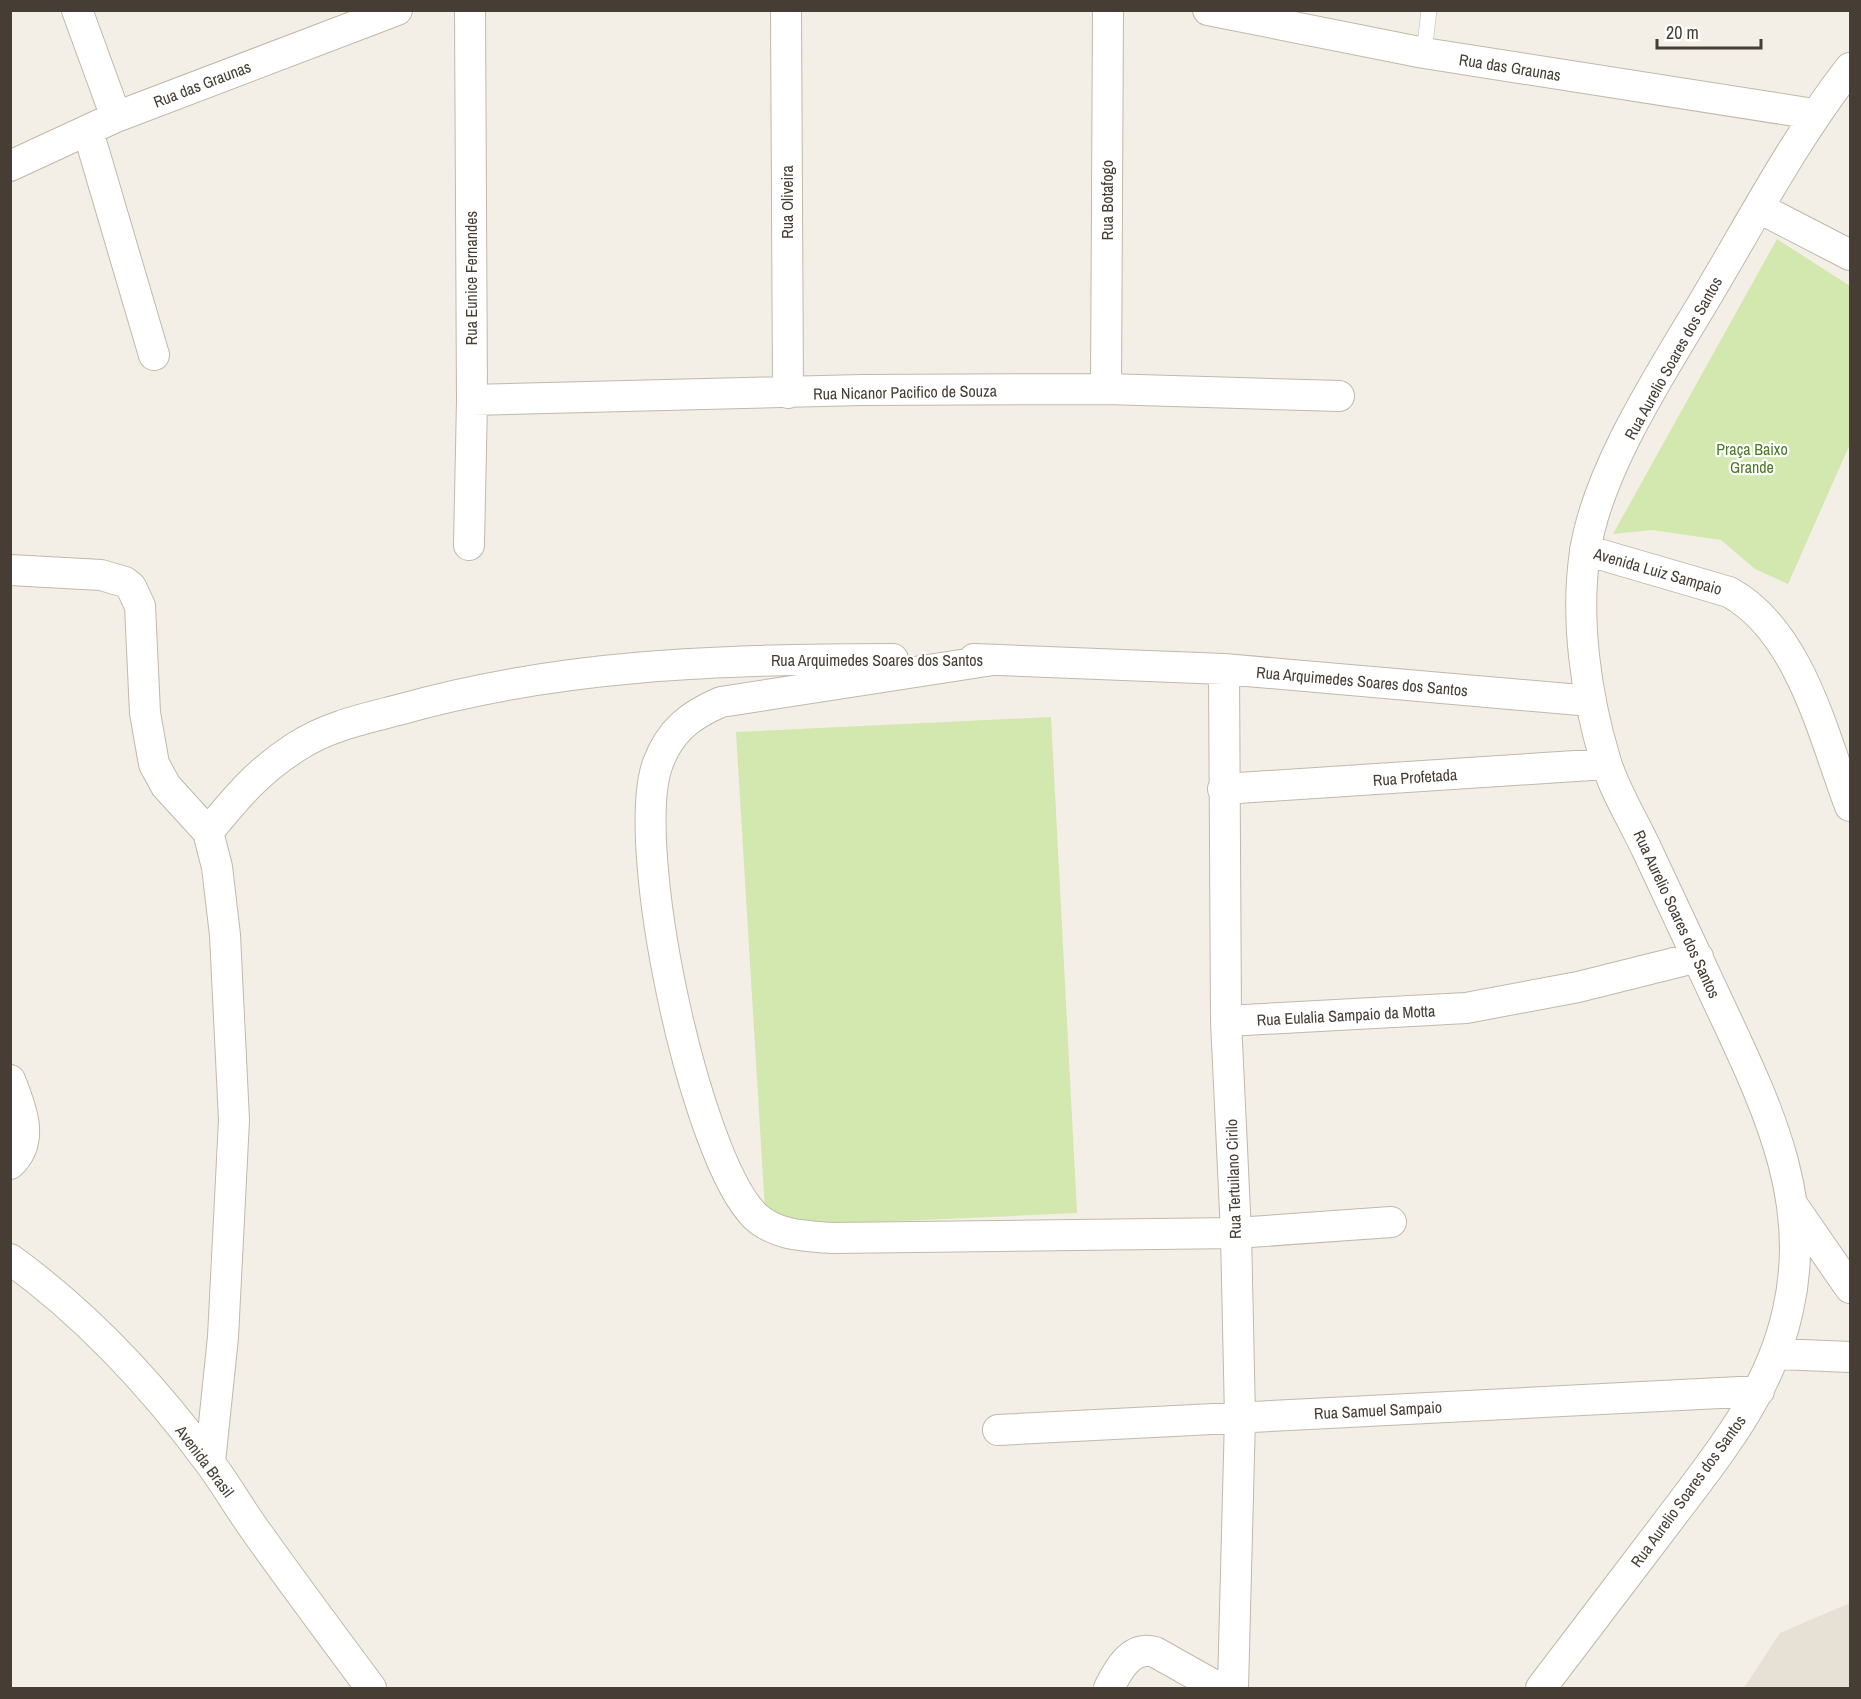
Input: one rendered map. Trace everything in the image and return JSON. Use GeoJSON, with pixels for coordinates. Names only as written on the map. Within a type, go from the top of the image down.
{"type":"FeatureCollection","features":[{"type":"Feature","properties":{"kind":"street"},"geometry":{"type":"LineString","coordinates":[[77,10],[116,117]]}},
{"type":"Feature","properties":{"kind":"street","name":"Rua das Graunas"},"geometry":{"type":"LineString","coordinates":[[10,166],[116,117],[397,10]]}},
{"type":"Feature","properties":{"kind":"street","name":"Rua Eunice Fernandes"},"geometry":{"type":"LineString","coordinates":[[469,545],[472,400],[470,10]]}},
{"type":"Feature","properties":{"kind":"street","name":"Rua Oliveira"},"geometry":{"type":"LineString","coordinates":[[786,10],[788,393]]}},
{"type":"Feature","properties":{"kind":"street","name":"Rua Botafogo"},"geometry":{"type":"LineString","coordinates":[[1106,389],[1108,10]]}},
{"type":"Feature","properties":{"kind":"street","name":"Rua das Graunas"},"geometry":{"type":"LineString","coordinates":[[1208,10],[1424,53],[1814,114]]}},
{"type":"Feature","properties":{"kind":"street","name":"Rua Aurelio Soares dos Santos"},"geometry":{"type":"LineString","coordinates":[[1541,1689],[1724,1446],[1759,1391],[1776,1354],[1789,1307],[1794,1260],[1794,1207],[1781,1151],[1761,1094],[1606,764],[1591,701],[1583,613],[1585,550],[1601,494],[1637,416],[1814,114],[1851,68]]}},
{"type":"Feature","properties":{"kind":"street"},"geometry":{"type":"LineString","coordinates":[[88,131],[154,355]]}},
{"type":"Feature","properties":{"kind":"street"},"geometry":{"type":"LineString","coordinates":[[1759,208],[1851,255]]}},
{"type":"Feature","properties":{"kind":"street","name":"Rua Nicanor Pacifico de Souza"},"geometry":{"type":"LineString","coordinates":[[472,400],[1106,389],[1339,396]]}},
{"type":"Feature","properties":{"kind":"street","name":"Avenida Luiz Sampaio"},"geometry":{"type":"LineString","coordinates":[[1585,550],[1729,592],[1746,601],[1763,616],[1784,643],[1805,685],[1851,806]]}},
{"type":"Feature","properties":{"kind":"street"},"geometry":{"type":"LineString","coordinates":[[10,570],[101,575],[115,578],[131,587],[140,606],[145,713],[154,764],[166,786],[208,832],[217,867],[225,935],[234,1120],[223,1337],[210,1462]]}},
{"type":"Feature","properties":{"kind":"street","name":"Rua Arquimedes Soares dos Santos"},"geometry":{"type":"LineString","coordinates":[[208,832],[250,781],[297,746],[338,726],[432,700],[548,676],[681,662],[820,659],[993,660],[1224,669],[1591,701]]}},
{"type":"Feature","properties":{"kind":"street"},"geometry":{"type":"LineString","coordinates":[[993,660],[721,702],[683,722],[667,742],[657,765],[651,804],[655,906],[675,1007],[700,1101],[721,1162],[742,1200],[756,1217],[772,1228],[795,1235],[832,1238],[1236,1233],[1391,1222]]}},
{"type":"Feature","properties":{"kind":"street","name":"Rua Tertuilano Cirilo"},"geometry":{"type":"LineString","coordinates":[[1224,669],[1223,789],[1227,1022],[1236,1233],[1240,1417],[1233,1689]]}},
{"type":"Feature","properties":{"kind":"street","name":"Rua Profetada"},"geometry":{"type":"LineString","coordinates":[[1223,789],[1606,764]]}},
{"type":"Feature","properties":{"kind":"street","name":"Rua Eulalia Sampaio da Motta"},"geometry":{"type":"LineString","coordinates":[[1227,1022],[1466,1008],[1568,989],[1698,957]]}},
{"type":"Feature","properties":{"kind":"street"},"geometry":{"type":"LineString","coordinates":[[10,1080],[24,1124],[21,1149],[10,1164]]}},
{"type":"Feature","properties":{"kind":"street"},"geometry":{"type":"LineString","coordinates":[[1794,1207],[1851,1288]]}},
{"type":"Feature","properties":{"kind":"street","name":"Avenida Brasil"},"geometry":{"type":"LineString","coordinates":[[10,1259],[40,1281],[91,1327],[150,1391],[210,1462],[251,1525],[370,1689]]}},
{"type":"Feature","properties":{"kind":"street"},"geometry":{"type":"LineString","coordinates":[[1776,1354],[1851,1357]]}},
{"type":"Feature","properties":{"kind":"street","name":"Rua Samuel Sampaio"},"geometry":{"type":"LineString","coordinates":[[998,1430],[1759,1391]]}},
{"type":"Feature","properties":{"kind":"street"},"geometry":{"type":"LineString","coordinates":[[1108,1689],[1121,1665],[1137,1653],[1146,1650],[1155,1652],[1219,1689]]}},
{"type":"Feature","properties":{"kind":"lane"},"geometry":{"type":"LineString","coordinates":[[1424,53],[1428,10]]}},
{"type":"Feature","properties":{"kind":"shaded area"},"geometry":{"type":"Polygon","coordinates":[[[1850,1603],[1850,1688],[1744,1688],[1780,1633],[1850,1603]]]}},
{"type":"Feature","properties":{"kind":"green space","name":"Praça Baixo Grande"},"geometry":{"type":"Polygon","coordinates":[[[1777,239],[1850,286],[1850,444],[1788,584],[1755,569],[1721,540],[1652,530],[1613,534],[1777,239]]]}},
{"type":"Feature","properties":{"kind":"green space"},"geometry":{"type":"Polygon","coordinates":[[[1051,717],[1077,1213],[766,1227],[736,732],[1051,717]]]}}]}
